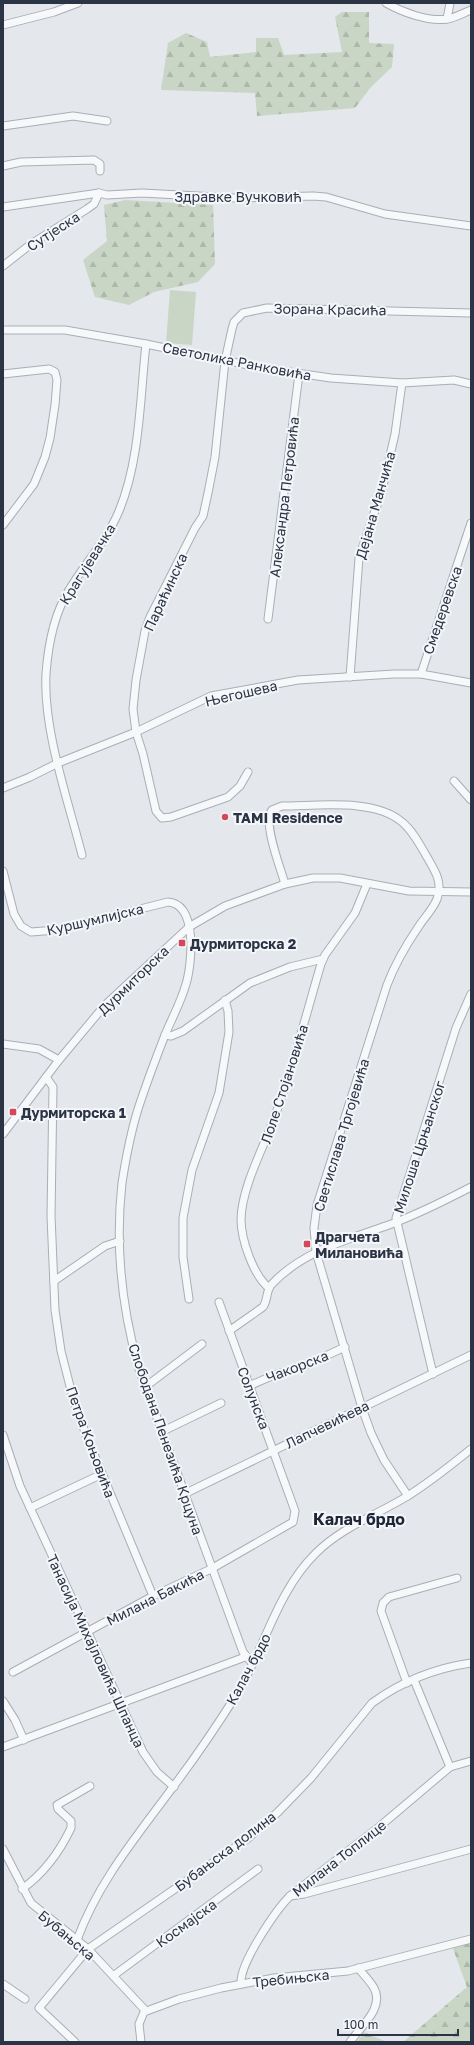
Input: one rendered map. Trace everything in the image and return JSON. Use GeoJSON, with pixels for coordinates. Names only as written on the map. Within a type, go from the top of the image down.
{"type":"FeatureCollection","features":[{"type":"Feature","properties":{"kind":"street"},"geometry":{"type":"LineString","coordinates":[[3,25],[54,12],[78,3]]}},
{"type":"Feature","properties":{"kind":"street"},"geometry":{"type":"LineString","coordinates":[[386,3],[399,10],[432,18],[447,19],[471,10]]}},
{"type":"Feature","properties":{"kind":"street"},"geometry":{"type":"LineString","coordinates":[[447,19],[450,3]]}},
{"type":"Feature","properties":{"kind":"street"},"geometry":{"type":"LineString","coordinates":[[3,126],[73,116],[107,121]]}},
{"type":"Feature","properties":{"kind":"street"},"geometry":{"type":"LineString","coordinates":[[3,166],[21,162],[94,160],[100,164],[100,172]]}},
{"type":"Feature","properties":{"kind":"street","name":"Здравке Вучковић"},"geometry":{"type":"LineString","coordinates":[[3,207],[99,193],[107,195],[142,193],[227,198],[313,196],[326,197],[386,214],[471,226]]}},
{"type":"Feature","properties":{"kind":"street","name":"Сутјеска"},"geometry":{"type":"LineString","coordinates":[[3,266],[31,244],[94,204],[99,193]]}},
{"type":"Feature","properties":{"kind":"street","name":"Зорана Красића"},"geometry":{"type":"LineString","coordinates":[[225,361],[234,322],[243,313],[255,309],[297,307],[471,312]]}},
{"type":"Feature","properties":{"kind":"street","name":"Светолика Ранковића"},"geometry":{"type":"LineString","coordinates":[[3,330],[65,330],[146,344],[225,361],[299,374],[361,381],[402,383],[454,380],[471,384]]}},
{"type":"Feature","properties":{"kind":"street","name":"Крагујевачка"},"geometry":{"type":"LineString","coordinates":[[82,855],[58,763],[47,697],[46,675],[50,644],[62,601],[112,527],[125,496],[134,452],[146,344]]}},
{"type":"Feature","properties":{"kind":"street","name":"Параћинска"},"geometry":{"type":"LineString","coordinates":[[225,361],[214,458],[203,516],[195,528],[150,617],[145,631],[133,709],[136,732],[143,754],[156,811],[162,818],[171,817],[228,797],[240,786],[248,772]]}},
{"type":"Feature","properties":{"kind":"street"},"geometry":{"type":"LineString","coordinates":[[3,374],[49,369],[55,372],[57,380],[50,438],[42,465],[34,484],[3,525]]}},
{"type":"Feature","properties":{"kind":"street","name":"Александра Петровића"},"geometry":{"type":"LineString","coordinates":[[268,619],[299,374]]}},
{"type":"Feature","properties":{"kind":"street","name":"Дејана Манчића"},"geometry":{"type":"LineString","coordinates":[[350,677],[359,558],[382,490],[395,434],[402,383]]}},
{"type":"Feature","properties":{"kind":"street","name":"Смедеревска"},"geometry":{"type":"LineString","coordinates":[[421,674],[471,523]]}},
{"type":"Feature","properties":{"kind":"street","name":"Његошева"},"geometry":{"type":"LineString","coordinates":[[3,788],[20,782],[58,763],[136,732],[211,696],[298,680],[350,677],[421,674],[471,683]]}},
{"type":"Feature","properties":{"kind":"street"},"geometry":{"type":"LineString","coordinates":[[454,781],[471,800]]}},
{"type":"Feature","properties":{"kind":"street"},"geometry":{"type":"LineString","coordinates":[[285,884],[270,834],[268,818],[272,810],[282,806],[370,807],[380,809],[396,818],[412,833],[438,875],[439,892]]}},
{"type":"Feature","properties":{"kind":"street","name":"Куршумлијска"},"geometry":{"type":"LineString","coordinates":[[3,871],[14,914],[21,926],[31,932],[57,930],[170,902],[182,907],[189,927]]}},
{"type":"Feature","properties":{"kind":"street","name":"Дурмиторска"},"geometry":{"type":"LineString","coordinates":[[3,1134],[59,1060],[105,1005],[189,927],[225,906],[285,884],[327,878],[409,891],[471,892]]}},
{"type":"Feature","properties":{"kind":"street","name":"Лоле Стојановића"},"geometry":{"type":"LineString","coordinates":[[269,1288],[258,1275],[248,1252],[242,1229],[242,1211],[247,1191],[275,1116],[323,959],[355,913],[367,884]]}},
{"type":"Feature","properties":{"kind":"street","name":"Светислава Тргојевића"},"geometry":{"type":"LineString","coordinates":[[408,1496],[384,1460],[362,1408],[316,1252],[314,1228],[317,1205],[387,985],[402,951],[435,904],[439,892]]}},
{"type":"Feature","properties":{"kind":"street","name":"Слободана Пенезића Крцуна"},"geometry":{"type":"LineString","coordinates":[[189,927],[190,959],[186,983],[165,1035],[139,1107],[128,1150],[122,1184],[120,1241],[125,1310],[134,1354],[144,1387],[245,1657],[252,1663]]}},
{"type":"Feature","properties":{"kind":"street"},"geometry":{"type":"LineString","coordinates":[[165,1035],[171,1036],[183,1031],[260,978],[311,961],[323,959]]}},
{"type":"Feature","properties":{"kind":"street","name":"Милоша Црњанског"},"geometry":{"type":"LineString","coordinates":[[433,1374],[395,1222],[456,1028],[471,994]]}},
{"type":"Feature","properties":{"kind":"street"},"geometry":{"type":"LineString","coordinates":[[189,1299],[183,1257],[182,1218],[192,1170],[219,1092],[229,1032],[226,1000]]}},
{"type":"Feature","properties":{"kind":"street"},"geometry":{"type":"LineString","coordinates":[[3,1044],[39,1049],[59,1060]]}},
{"type":"Feature","properties":{"kind":"street","name":"Петра Коњовића"},"geometry":{"type":"LineString","coordinates":[[46,1078],[53,1087],[51,1185],[54,1282],[56,1322],[64,1366],[78,1415],[153,1596]]}},
{"type":"Feature","properties":{"kind":"street"},"geometry":{"type":"LineString","coordinates":[[229,1331],[262,1307],[267,1298],[269,1288],[290,1267],[316,1252],[395,1222],[471,1187]]}},
{"type":"Feature","properties":{"kind":"street"},"geometry":{"type":"LineString","coordinates":[[54,1282],[105,1246],[120,1241]]}},
{"type":"Feature","properties":{"kind":"street","name":"Солунска"},"geometry":{"type":"LineString","coordinates":[[219,1302],[274,1451],[295,1511],[295,1518]]}},
{"type":"Feature","properties":{"kind":"street"},"geometry":{"type":"LineString","coordinates":[[144,1387],[202,1344]]}},
{"type":"Feature","properties":{"kind":"street","name":"Чакорска"},"geometry":{"type":"LineString","coordinates":[[249,1386],[274,1375],[306,1365],[345,1347]]}},
{"type":"Feature","properties":{"kind":"street","name":"Лапчевићева"},"geometry":{"type":"LineString","coordinates":[[184,1494],[471,1355]]}},
{"type":"Feature","properties":{"kind":"street"},"geometry":{"type":"LineString","coordinates":[[161,1432],[221,1403]]}},
{"type":"Feature","properties":{"kind":"street","name":"Танасија Михајловића Шпанца"},"geometry":{"type":"LineString","coordinates":[[3,1435],[20,1486],[120,1705],[147,1760],[157,1772],[174,1787]]}},
{"type":"Feature","properties":{"kind":"street","name":"Калач брдо"},"geometry":{"type":"LineString","coordinates":[[77,1940],[97,1896],[112,1871],[174,1787],[236,1695],[286,1594],[300,1572],[313,1556],[349,1529],[408,1496],[471,1449]]}},
{"type":"Feature","properties":{"kind":"street"},"geometry":{"type":"LineString","coordinates":[[30,1508],[102,1474]]}},
{"type":"Feature","properties":{"kind":"street","name":"Милана Бакића"},"geometry":{"type":"LineString","coordinates":[[13,1672],[153,1596],[211,1569],[290,1526],[295,1518]]}},
{"type":"Feature","properties":{"kind":"street"},"geometry":{"type":"LineString","coordinates":[[407,1683],[381,1610],[383,1603],[389,1597],[457,1578]]}},
{"type":"Feature","properties":{"kind":"street"},"geometry":{"type":"LineString","coordinates":[[3,1747],[120,1705],[245,1657]]}},
{"type":"Feature","properties":{"kind":"street","name":"Бубањска долина"},"geometry":{"type":"LineString","coordinates":[[75,2042],[39,2008],[88,1950],[261,1827],[311,1778],[372,1703],[385,1694],[414,1680],[456,1665],[471,1663]]}},
{"type":"Feature","properties":{"kind":"street"},"geometry":{"type":"LineString","coordinates":[[414,1680],[450,1767]]}},
{"type":"Feature","properties":{"kind":"street"},"geometry":{"type":"LineString","coordinates":[[3,1700],[15,1720],[24,1740]]}},
{"type":"Feature","properties":{"kind":"street","name":"Милана Топлице"},"geometry":{"type":"LineString","coordinates":[[241,1984],[242,1973],[247,1960],[281,1906],[290,1896],[379,1827],[450,1767],[471,1761]]}},
{"type":"Feature","properties":{"kind":"street"},"geometry":{"type":"LineString","coordinates":[[22,1889],[33,1881],[48,1863],[71,1828],[71,1821],[58,1809],[57,1805],[90,1786]]}},
{"type":"Feature","properties":{"kind":"street","name":"Бубањска"},"geometry":{"type":"LineString","coordinates":[[3,1849],[22,1889],[37,1909],[88,1950],[145,2010]]}},
{"type":"Feature","properties":{"kind":"street"},"geometry":{"type":"LineString","coordinates":[[290,1896],[304,1894],[471,1850]]}},
{"type":"Feature","properties":{"kind":"street","name":"Космајска"},"geometry":{"type":"LineString","coordinates":[[113,1976],[258,1869]]}},
{"type":"Feature","properties":{"kind":"street","name":"Требињска"},"geometry":{"type":"LineString","coordinates":[[145,2010],[178,1999],[241,1984],[274,1978],[336,1973],[471,1940]]}},
{"type":"Feature","properties":{"kind":"street"},"geometry":{"type":"LineString","coordinates":[[350,2042],[372,2014],[376,2002],[374,1988],[358,1968]]}},
{"type":"Feature","properties":{"kind":"street"},"geometry":{"type":"LineString","coordinates":[[3,1984],[25,1999]]}},
{"type":"Feature","properties":{"kind":"street"},"geometry":{"type":"LineString","coordinates":[[141,2042],[139,2024],[145,2010]]}},
{"type":"Feature","properties":{"kind":"green space"},"geometry":{"type":"Polygon","coordinates":[[[342,12],[369,12],[369,43],[394,44],[392,67],[371,87],[355,108],[257,116],[255,93],[161,90],[168,43],[186,33],[207,42],[210,57],[256,52],[256,38],[278,38],[284,55],[342,52],[335,17],[342,12]]]}},
{"type":"Feature","properties":{"kind":"green space"},"geometry":{"type":"Polygon","coordinates":[[[125,200],[213,205],[215,264],[198,282],[154,292],[129,305],[95,297],[83,260],[107,241],[104,205],[125,200]]]}},
{"type":"Feature","properties":{"kind":"green space"},"geometry":{"type":"Polygon","coordinates":[[[170,290],[196,292],[192,345],[166,343],[170,290]]]}},
{"type":"Feature","properties":{"kind":"green space"},"geometry":{"type":"Polygon","coordinates":[[[471,1941],[471,2042],[403,2042],[467,1987],[452,1946],[471,1941]]]}},
{"type":"Feature","properties":{"kind":"green space"},"geometry":{"type":"Polygon","coordinates":[[[364,2032],[387,2042],[357,2042],[364,2032]]]}},
{"type":"Feature","properties":{"kind":"place","name":"TAMI Residence"},"geometry":{"type":"Point","coordinates":[225,817]}},
{"type":"Feature","properties":{"kind":"place","name":"Дурмиторска 2"},"geometry":{"type":"Point","coordinates":[182,943]}},
{"type":"Feature","properties":{"kind":"place","name":"Дурмиторска 1"},"geometry":{"type":"Point","coordinates":[13,1112]}},
{"type":"Feature","properties":{"kind":"place","name":"Драгчета Милановића"},"geometry":{"type":"Point","coordinates":[307,1244]}},
{"type":"Feature","properties":{"kind":"district","name":"Калач брдо"},"geometry":{"type":"Point","coordinates":[359,1519]}}]}
